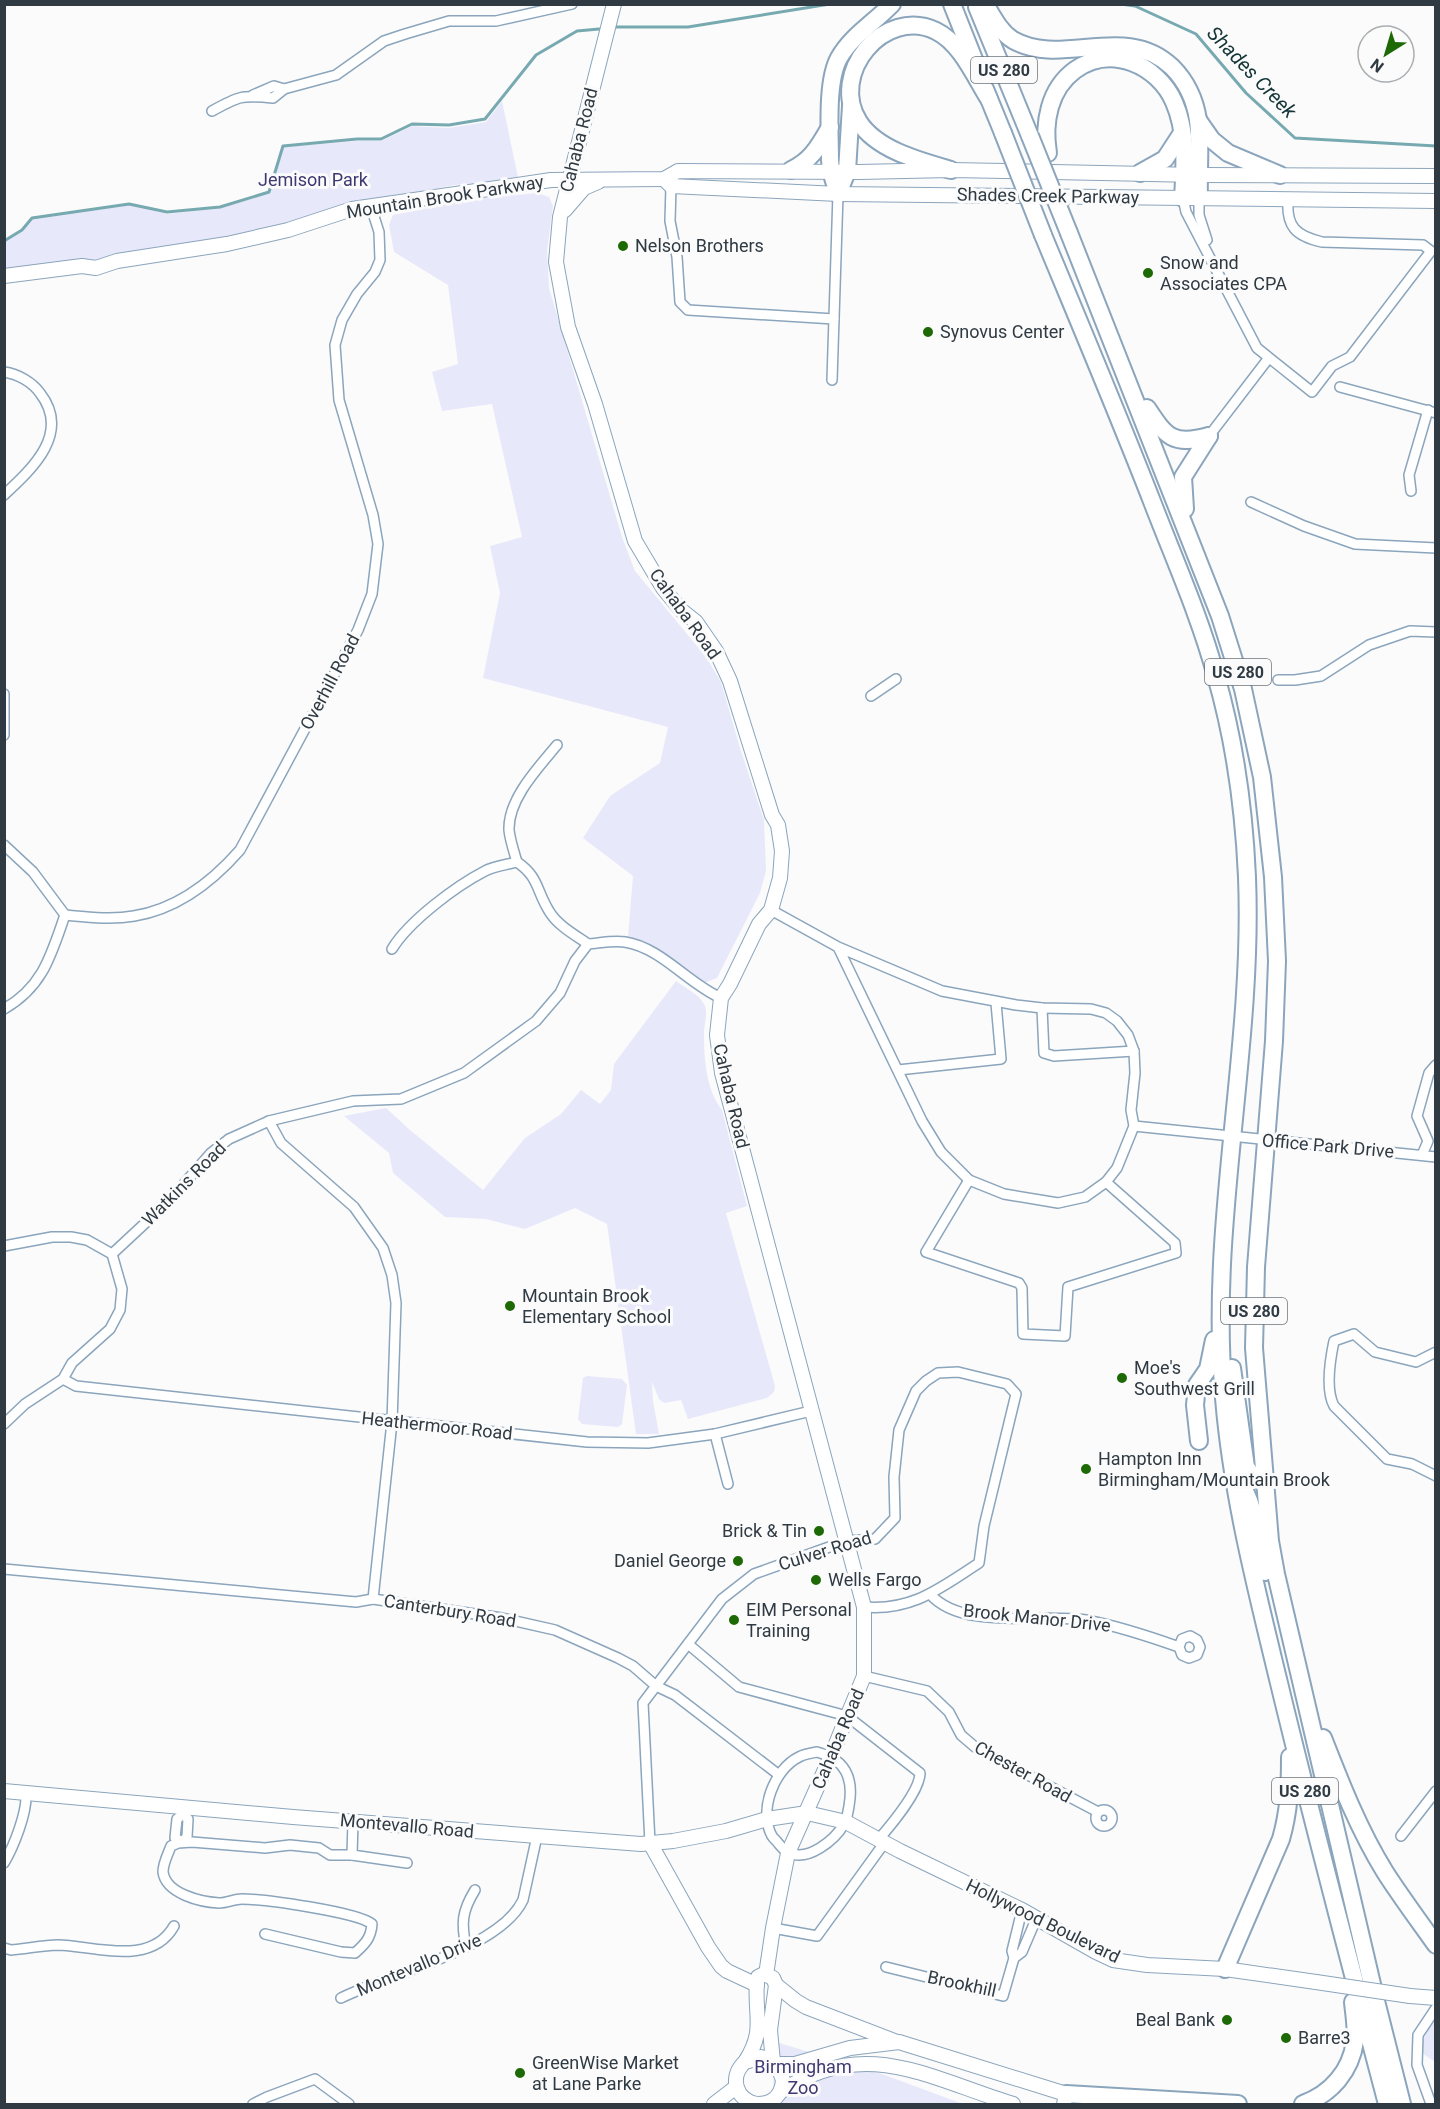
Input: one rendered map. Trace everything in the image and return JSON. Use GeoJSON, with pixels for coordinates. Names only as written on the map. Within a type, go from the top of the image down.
{"type":"FeatureCollection","features":[{"type":"Feature","properties":{"kind":"highway"},"geometry":{"type":"LineString","coordinates":[[839,171],[830,126],[832,83],[839,57],[853,40],[892,4]]}},
{"type":"Feature","properties":{"kind":"highway","name":"US 280"},"geometry":{"type":"LineString","coordinates":[[952,4],[1196,615],[1216,674],[1237,769],[1247,879],[1247,952],[1246,995],[1221,1288],[1224,1401],[1246,1550],[1288,1724],[1387,2104]]}},
{"type":"Feature","properties":{"kind":"highway","name":"US 280"},"geometry":{"type":"LineString","coordinates":[[976,4],[1030,136],[1115,320],[1118,353],[1220,616],[1251,720],[1262,777],[1273,877],[1277,961],[1274,1041],[1254,1302],[1254,1348],[1270,1541],[1275,1574],[1402,2104]]}},
{"type":"Feature","properties":{"kind":"highway"},"geometry":{"type":"LineString","coordinates":[[985,4],[1004,33],[1026,46],[1111,53],[1144,67],[1157,77],[1174,101],[1191,175]]}},
{"type":"Feature","properties":{"kind":"highway"},"geometry":{"type":"LineString","coordinates":[[838,194],[839,171],[851,101],[852,72],[867,47],[880,35],[908,26],[936,31],[950,41],[989,99]]}},
{"type":"Feature","properties":{"kind":"highway"},"geometry":{"type":"LineString","coordinates":[[1075,233],[1048,153],[1046,123],[1055,94],[1066,78],[1075,70],[1122,46],[1143,49],[1165,61],[1182,77],[1193,99],[1198,120],[1191,175],[1191,198]]}},
{"type":"Feature","properties":{"kind":"highway"},"geometry":{"type":"LineString","coordinates":[[851,101],[859,122],[877,140],[907,157],[951,170]]}},
{"type":"Feature","properties":{"kind":"highway"},"geometry":{"type":"LineString","coordinates":[[1198,120],[1212,140],[1228,153],[1280,175]]}},
{"type":"Feature","properties":{"kind":"highway"},"geometry":{"type":"LineString","coordinates":[[790,170],[810,158],[830,126]]}},
{"type":"Feature","properties":{"kind":"highway"},"geometry":{"type":"LineString","coordinates":[[1140,173],[1165,159],[1182,133]]}},
{"type":"Feature","properties":{"kind":"highway"},"geometry":{"type":"LineString","coordinates":[[1130,384],[1163,431],[1171,438],[1181,440],[1209,436]]}},
{"type":"Feature","properties":{"kind":"highway"},"geometry":{"type":"LineString","coordinates":[[1186,525],[1183,477],[1209,436]]}},
{"type":"Feature","properties":{"kind":"highway"},"geometry":{"type":"LineString","coordinates":[[1199,1441],[1197,1385],[1208,1369],[1221,1319]]}},
{"type":"Feature","properties":{"kind":"highway"},"geometry":{"type":"LineString","coordinates":[[1221,1319],[1232,1365],[1246,1467],[1255,1479],[1265,1482]]}},
{"type":"Feature","properties":{"kind":"highway"},"geometry":{"type":"LineString","coordinates":[[1233,1474],[1244,1488],[1250,1502],[1266,1577],[1283,1634],[1337,1776],[1385,1872],[1436,1945]]}},
{"type":"Feature","properties":{"kind":"highway"},"geometry":{"type":"LineString","coordinates":[[1225,1969],[1281,1839],[1288,1817],[1291,1793],[1288,1724]]}},
{"type":"Feature","properties":{"kind":"highway"},"geometry":{"type":"LineString","coordinates":[[1303,2104],[1318,2099],[1333,2088],[1346,2068],[1355,2040],[1352,1968]]}},
{"type":"Feature","properties":{"kind":"highway"},"geometry":{"type":"LineString","coordinates":[[1065,2099],[1120,2104]]}},
{"type":"Feature","properties":{"kind":"highway"},"geometry":{"type":"LineString","coordinates":[[1065,2099],[1238,2104]]}},
{"type":"Feature","properties":{"kind":"main road","name":"Cahaba Road"},"geometry":{"type":"LineString","coordinates":[[614,4],[560,217],[556,262],[568,327],[635,541],[663,588],[681,610],[696,622],[716,651],[730,681],[772,815],[778,825],[782,851],[780,878],[771,910],[759,924],[730,984],[715,995],[717,1035],[722,1073],[787,1310],[811,1412],[864,1607],[864,1676],[788,1853],[773,1928],[766,1982],[759,2013],[757,2041],[736,2076],[736,2087]]}},
{"type":"Feature","properties":{"kind":"main road","name":"Shades Creek Parkway"},"geometry":{"type":"LineString","coordinates":[[668,183],[678,171],[951,170],[1191,175],[1436,176]]}},
{"type":"Feature","properties":{"kind":"main road","name":"Mountain Brook Parkway"},"geometry":{"type":"LineString","coordinates":[[4,276],[82,266],[96,268],[117,261],[227,244],[288,230],[351,209],[551,180],[569,180]]}},
{"type":"Feature","properties":{"kind":"main road","name":"Shades Creek Parkway"},"geometry":{"type":"LineString","coordinates":[[569,180],[668,183],[838,194],[1436,201]]}},
{"type":"Feature","properties":{"kind":"main road"},"geometry":{"type":"LineString","coordinates":[[560,217],[584,188],[605,180]]}},
{"type":"Feature","properties":{"kind":"main road","name":"Montevallo Road"},"geometry":{"type":"LineString","coordinates":[[4,1791],[183,1811],[650,1843],[726,1831],[767,1819],[807,1813]]}},
{"type":"Feature","properties":{"kind":"main road","name":"Hollywood Boulevard"},"geometry":{"type":"LineString","coordinates":[[807,1813],[846,1822],[1037,1917],[1113,1960],[1147,1965],[1225,1969],[1436,1998]]}},
{"type":"Feature","properties":{"kind":"main road","name":"Culver Road"},"geometry":{"type":"LineString","coordinates":[[650,1843],[721,1966],[727,1971],[766,1982]]}},
{"type":"Feature","properties":{"kind":"main road","name":"Cahaba Road"},"geometry":{"type":"LineString","coordinates":[[766,1982],[775,2063],[780,2069],[783,2080],[780,2092]]}},
{"type":"Feature","properties":{"kind":"main road"},"geometry":{"type":"LineString","coordinates":[[766,1982],[806,2007],[899,2042],[1065,2099]]}},
{"type":"Feature","properties":{"kind":"main road"},"geometry":{"type":"LineString","coordinates":[[745,2062],[761,2057],[775,2063],[795,2064],[850,2048],[899,2042]]}},
{"type":"Feature","properties":{"kind":"main road"},"geometry":{"type":"LineString","coordinates":[[714,2104],[736,2087],[746,2101],[757,2104],[769,2103],[780,2092],[815,2072],[847,2064],[863,2063],[903,2067],[1013,2104]]}},
{"type":"Feature","properties":{"kind":"street"},"geometry":{"type":"LineString","coordinates":[[212,111],[237,98],[250,96],[273,98],[284,89],[336,75],[384,41],[405,34],[449,21],[496,21],[572,4]]}},
{"type":"Feature","properties":{"kind":"street"},"geometry":{"type":"LineString","coordinates":[[668,183],[670,221],[677,257],[680,302],[688,310],[834,320]]}},
{"type":"Feature","properties":{"kind":"street"},"geometry":{"type":"LineString","coordinates":[[832,380],[838,194]]}},
{"type":"Feature","properties":{"kind":"street"},"geometry":{"type":"LineString","coordinates":[[1191,198],[1199,215],[1212,260]]}},
{"type":"Feature","properties":{"kind":"street"},"geometry":{"type":"LineString","coordinates":[[1191,198],[1186,212],[1257,348],[1312,392],[1332,366],[1350,357],[1431,251],[1423,245],[1322,242],[1306,238],[1296,233],[1287,213],[1288,199]]}},
{"type":"Feature","properties":{"kind":"street","name":"Overhill Road"},"geometry":{"type":"LineString","coordinates":[[65,915],[104,918],[134,916],[167,907],[200,890],[221,872],[240,849],[358,630],[372,594],[378,544],[373,515],[339,400],[335,345],[342,320],[357,294],[375,272],[380,260],[379,232],[371,207]]}},
{"type":"Feature","properties":{"kind":"street"},"geometry":{"type":"LineString","coordinates":[[1209,436],[1268,359]]}},
{"type":"Feature","properties":{"kind":"street"},"geometry":{"type":"LineString","coordinates":[[4,372],[12,373],[34,385],[50,410],[52,431],[45,452],[4,495]]}},
{"type":"Feature","properties":{"kind":"street"},"geometry":{"type":"LineString","coordinates":[[1340,387],[1432,412],[1409,475],[1411,491]]}},
{"type":"Feature","properties":{"kind":"street"},"geometry":{"type":"LineString","coordinates":[[1251,502],[1304,526],[1355,544],[1436,548]]}},
{"type":"Feature","properties":{"kind":"street"},"geometry":{"type":"LineString","coordinates":[[1278,680],[1321,676],[1369,645],[1410,631],[1436,632]]}},
{"type":"Feature","properties":{"kind":"street"},"geometry":{"type":"LineString","coordinates":[[871,696],[896,680]]}},
{"type":"Feature","properties":{"kind":"street"},"geometry":{"type":"LineString","coordinates":[[4,694],[4,735]]}},
{"type":"Feature","properties":{"kind":"street"},"geometry":{"type":"LineString","coordinates":[[557,745],[527,782],[512,812],[509,830],[517,862],[530,871],[549,912],[557,921],[588,944],[623,941],[651,951],[715,995]]}},
{"type":"Feature","properties":{"kind":"street"},"geometry":{"type":"LineString","coordinates":[[4,845],[33,872],[65,915],[45,969],[32,989],[4,1009]]}},
{"type":"Feature","properties":{"kind":"street"},"geometry":{"type":"LineString","coordinates":[[392,949],[400,935],[454,890],[487,870],[517,862]]}},
{"type":"Feature","properties":{"kind":"street"},"geometry":{"type":"LineString","coordinates":[[771,910],[838,947],[942,991],[996,1003],[1042,1008],[1090,1009],[1106,1013],[1117,1021],[1128,1035],[1134,1051],[1136,1073],[1131,1110],[1134,1126],[1117,1168],[1106,1182],[1085,1197],[1058,1203],[1004,1194],[969,1180],[941,1152],[922,1121],[838,947]]}},
{"type":"Feature","properties":{"kind":"street","name":"Watkins Road"},"geometry":{"type":"LineString","coordinates":[[112,1254],[169,1201],[211,1153],[229,1139],[269,1121],[353,1101],[401,1098],[464,1073],[536,1021],[560,993],[576,961],[588,944]]}},
{"type":"Feature","properties":{"kind":"street"},"geometry":{"type":"LineString","coordinates":[[898,1070],[1001,1059],[996,1003]]}},
{"type":"Feature","properties":{"kind":"street"},"geometry":{"type":"LineString","coordinates":[[1042,1008],[1044,1053],[1054,1056],[1134,1051]]}},
{"type":"Feature","properties":{"kind":"street"},"geometry":{"type":"LineString","coordinates":[[1422,1155],[1428,1141],[1417,1116],[1429,1073],[1436,1065]]}},
{"type":"Feature","properties":{"kind":"street"},"geometry":{"type":"LineString","coordinates":[[269,1121],[281,1143],[354,1207],[383,1248],[392,1275],[396,1303],[392,1422],[374,1599]]}},
{"type":"Feature","properties":{"kind":"street","name":"Office Park Drive"},"geometry":{"type":"LineString","coordinates":[[1134,1126],[1436,1157]]}},
{"type":"Feature","properties":{"kind":"street"},"geometry":{"type":"LineString","coordinates":[[969,1180],[926,1252],[1019,1283],[1022,1288],[1023,1334],[1065,1336],[1068,1287],[1176,1253],[1175,1243],[1106,1182]]}},
{"type":"Feature","properties":{"kind":"street"},"geometry":{"type":"LineString","coordinates":[[4,1246],[52,1237],[87,1240],[112,1254],[122,1289],[120,1310],[110,1329],[72,1363],[63,1379],[25,1404],[4,1424]]}},
{"type":"Feature","properties":{"kind":"street"},"geometry":{"type":"LineString","coordinates":[[1436,1352],[1416,1362],[1375,1352],[1354,1334],[1334,1341],[1330,1356],[1330,1398],[1334,1406],[1387,1460],[1412,1464],[1436,1476]]}},
{"type":"Feature","properties":{"kind":"street","name":"Culver Road"},"geometry":{"type":"LineString","coordinates":[[650,1843],[643,1703],[722,1599],[753,1574],[846,1541],[875,1539],[894,1518],[894,1477],[899,1430],[916,1391],[926,1381],[938,1373],[958,1372],[1008,1384],[1016,1394],[984,1526],[979,1563],[930,1594]]}},
{"type":"Feature","properties":{"kind":"street","name":"Heathermoor Road"},"geometry":{"type":"LineString","coordinates":[[63,1379],[76,1386],[587,1442],[648,1443],[715,1434],[811,1412]]}},
{"type":"Feature","properties":{"kind":"street"},"geometry":{"type":"LineString","coordinates":[[715,1434],[728,1484]]}},
{"type":"Feature","properties":{"kind":"street","name":"Canterbury Road"},"geometry":{"type":"LineString","coordinates":[[4,1569],[356,1602],[374,1599],[502,1618],[555,1630],[633,1666],[656,1686],[675,1695],[779,1775]]}},
{"type":"Feature","properties":{"kind":"street"},"geometry":{"type":"LineString","coordinates":[[864,1607],[882,1608],[909,1604],[930,1594]]}},
{"type":"Feature","properties":{"kind":"street","name":"Brook Manor Drive"},"geometry":{"type":"LineString","coordinates":[[930,1594],[939,1604],[969,1614],[1013,1619],[1083,1620],[1125,1628],[1179,1647]]}},
{"type":"Feature","properties":{"kind":"street"},"geometry":{"type":"LineString","coordinates":[[688,1644],[739,1686],[847,1716],[920,1773],[920,1780],[914,1791],[817,1936],[773,1928]]}},
{"type":"Feature","properties":{"kind":"street","name":"Chester Road"},"geometry":{"type":"LineString","coordinates":[[864,1676],[927,1691],[949,1712],[961,1734],[975,1748],[1098,1812]]}},
{"type":"Feature","properties":{"kind":"street"},"geometry":{"type":"LineString","coordinates":[[816,1752],[831,1756],[849,1775],[851,1794],[846,1822],[837,1834],[814,1851],[801,1855],[788,1853],[772,1836],[767,1811],[771,1793],[779,1775],[787,1765],[800,1756],[816,1752]]}},
{"type":"Feature","properties":{"kind":"street"},"geometry":{"type":"LineString","coordinates":[[1401,1836],[1436,1791]]}},
{"type":"Feature","properties":{"kind":"street"},"geometry":{"type":"LineString","coordinates":[[4,1863],[10,1853],[27,1803],[26,1794]]}},
{"type":"Feature","properties":{"kind":"street"},"geometry":{"type":"LineString","coordinates":[[182,1842],[187,1837],[189,1819],[183,1811]]}},
{"type":"Feature","properties":{"kind":"street"},"geometry":{"type":"LineString","coordinates":[[352,1822],[352,1856]]}},
{"type":"Feature","properties":{"kind":"street","name":"Montevallo Drive"},"geometry":{"type":"LineString","coordinates":[[341,1998],[493,1934],[519,1910],[537,1836]]}},
{"type":"Feature","properties":{"kind":"street"},"geometry":{"type":"LineString","coordinates":[[265,1934],[341,1952],[355,1953],[366,1944],[372,1924],[366,1919],[336,1912],[274,1902],[240,1899],[220,1903],[186,1897],[169,1886],[163,1873],[171,1846],[182,1842],[265,1848],[290,1845],[319,1848],[330,1855],[407,1863]]}},
{"type":"Feature","properties":{"kind":"street"},"geometry":{"type":"LineString","coordinates":[[466,1947],[462,1927],[464,1913],[475,1890]]}},
{"type":"Feature","properties":{"kind":"street","name":"Brookhill"},"geometry":{"type":"LineString","coordinates":[[886,1967],[1003,1996],[1014,1958],[1012,1951],[1022,1910]]}},
{"type":"Feature","properties":{"kind":"street","name":"Brookhill"},"geometry":{"type":"LineString","coordinates":[[1014,1958],[1022,1952],[1037,1917]]}},
{"type":"Feature","properties":{"kind":"street"},"geometry":{"type":"LineString","coordinates":[[4,1948],[11,1950],[57,1945],[130,1952],[160,1943],[174,1926]]}},
{"type":"Feature","properties":{"kind":"street"},"geometry":{"type":"LineString","coordinates":[[1431,2104],[1417,2065],[1418,2035],[1436,2008]]}},
{"type":"Feature","properties":{"kind":"street"},"geometry":{"type":"LineString","coordinates":[[253,2104],[315,2079],[349,2104]]}},
{"type":"Feature","properties":{"kind":"green space","name":"Jemison Park"},"geometry":{"type":"Polygon","coordinates":[[[502,101],[519,182],[454,185],[348,207],[219,241],[94,261],[5,272],[5,241],[22,230],[32,218],[129,204],[167,214],[220,208],[270,193],[284,147],[381,141],[412,126],[448,128],[486,122],[502,101]]]}},
{"type":"Feature","properties":{"kind":"green space"},"geometry":{"type":"Polygon","coordinates":[[[537,193],[549,197],[553,206],[547,251],[549,288],[622,537],[635,571],[706,657],[721,682],[764,820],[766,871],[760,893],[717,978],[704,983],[659,950],[628,937],[633,876],[583,838],[610,796],[660,763],[668,727],[483,678],[500,593],[490,546],[522,537],[492,404],[442,411],[432,372],[458,364],[448,285],[394,252],[389,225],[393,215],[474,199],[537,193]]]}},
{"type":"Feature","properties":{"kind":"green space"},"geometry":{"type":"Polygon","coordinates":[[[676,981],[699,998],[706,1009],[704,1043],[709,1084],[722,1110],[747,1206],[726,1213],[775,1386],[774,1392],[767,1398],[688,1419],[681,1400],[664,1403],[659,1399],[652,1382],[659,1434],[636,1434],[607,1224],[575,1208],[525,1229],[486,1219],[445,1217],[393,1173],[389,1153],[344,1116],[386,1108],[483,1190],[525,1138],[561,1114],[581,1090],[600,1104],[611,1090],[614,1064],[676,981]]]}},
{"type":"Feature","properties":{"kind":"green space"},"geometry":{"type":"Polygon","coordinates":[[[587,1376],[622,1379],[627,1385],[622,1424],[618,1427],[582,1424],[578,1419],[583,1378],[587,1376]]]}},
{"type":"Feature","properties":{"kind":"green space"},"geometry":{"type":"Polygon","coordinates":[[[1435,2021],[1435,2062],[1422,2053],[1425,2036],[1435,2021]]]}},
{"type":"Feature","properties":{"kind":"green space","name":"Birmingham Zoo"},"geometry":{"type":"Polygon","coordinates":[[[776,2042],[882,2074],[963,2104],[772,2104],[776,2042]]]}},
{"type":"Feature","properties":{"kind":"waterway","name":"Shades Creek"},"geometry":{"type":"LineString","coordinates":[[615,27],[688,27],[830,4]]}},
{"type":"Feature","properties":{"kind":"waterway","name":"Shades Creek"},"geometry":{"type":"LineString","coordinates":[[1121,4],[1135,6],[1196,34],[1246,93],[1295,138],[1436,146]]}},
{"type":"Feature","properties":{"kind":"waterway","name":"Shades Creek"},"geometry":{"type":"LineString","coordinates":[[4,241],[22,230],[32,218],[129,204],[167,212],[220,207],[269,192],[283,146],[381,139],[412,124],[449,125],[485,119],[536,55],[577,31],[599,29]]}},
{"type":"Feature","properties":{"kind":"place","name":"Nelson Brothers"},"geometry":{"type":"Point","coordinates":[623,246]}},
{"type":"Feature","properties":{"kind":"place","name":"Snow and Associates CPA"},"geometry":{"type":"Point","coordinates":[1148,273]}},
{"type":"Feature","properties":{"kind":"place","name":"Synovus Center"},"geometry":{"type":"Point","coordinates":[928,332]}},
{"type":"Feature","properties":{"kind":"place","name":"Mountain Brook Elementary School"},"geometry":{"type":"Point","coordinates":[510,1306]}},
{"type":"Feature","properties":{"kind":"place","name":"Moe's Southwest Grill"},"geometry":{"type":"Point","coordinates":[1122,1378]}},
{"type":"Feature","properties":{"kind":"place","name":"Hampton Inn Birmingham/Mountain Brook"},"geometry":{"type":"Point","coordinates":[1086,1469]}},
{"type":"Feature","properties":{"kind":"place","name":"Brick & Tin"},"geometry":{"type":"Point","coordinates":[819,1531]}},
{"type":"Feature","properties":{"kind":"place","name":"Daniel George"},"geometry":{"type":"Point","coordinates":[738,1561]}},
{"type":"Feature","properties":{"kind":"place","name":"Wells Fargo"},"geometry":{"type":"Point","coordinates":[816,1580]}},
{"type":"Feature","properties":{"kind":"place","name":"EIM Personal Training"},"geometry":{"type":"Point","coordinates":[734,1620]}},
{"type":"Feature","properties":{"kind":"place","name":"Beal Bank"},"geometry":{"type":"Point","coordinates":[1227,2020]}},
{"type":"Feature","properties":{"kind":"place","name":"Barre3"},"geometry":{"type":"Point","coordinates":[1286,2038]}},
{"type":"Feature","properties":{"kind":"place","name":"GreenWise Market at Lane Parke"},"geometry":{"type":"Point","coordinates":[520,2073]}}]}
